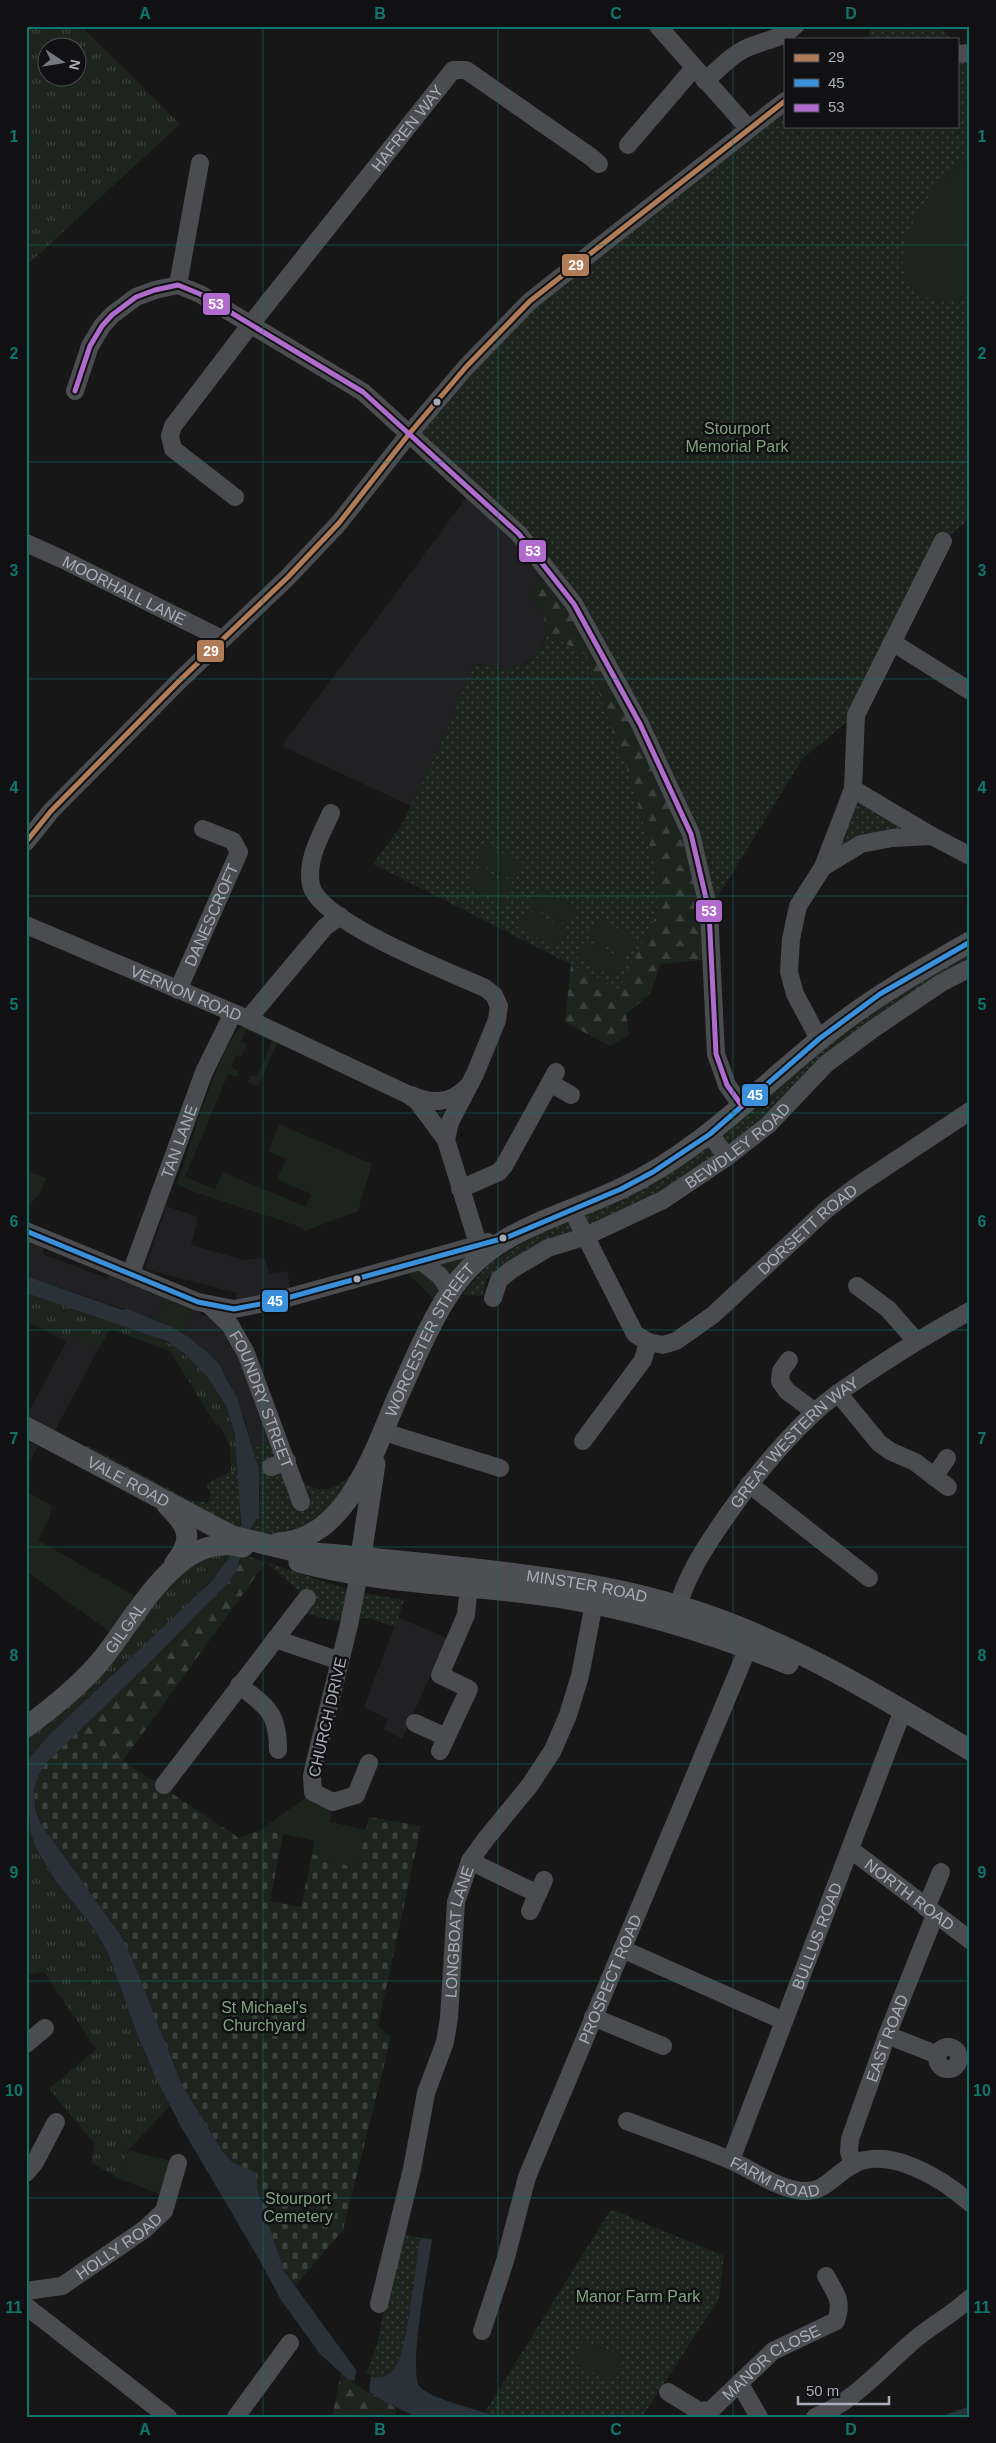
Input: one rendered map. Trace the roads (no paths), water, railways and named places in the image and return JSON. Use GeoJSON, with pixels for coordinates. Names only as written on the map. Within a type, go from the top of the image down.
{"type":"FeatureCollection","features":[{"type":"Feature","properties":{"kind":"main road","name":"BEWDLEY ROAD"},"geometry":{"type":"LineString","coordinates":[[508,1237],[621,1189],[653,1172],[710,1134],[819,1040],[880,994],[970,942]]}},
{"type":"Feature","properties":{"kind":"main road","name":"WORCESTER STREET"},"geometry":{"type":"LineString","coordinates":[[243,1542],[289,1542],[309,1536],[339,1511],[364,1474],[428,1331],[450,1291],[477,1259],[508,1237]]}},
{"type":"Feature","properties":{"kind":"main road","name":"VALE ROAD"},"geometry":{"type":"LineString","coordinates":[[26,1427],[243,1542]]}},
{"type":"Feature","properties":{"kind":"main road","name":"WORCESTER STREET"},"geometry":{"type":"LineString","coordinates":[[354,1570],[384,1432]]}},
{"type":"Feature","properties":{"kind":"main road","name":"WORCESTER STREET"},"geometry":{"type":"LineString","coordinates":[[354,1570],[364,1474]]}},
{"type":"Feature","properties":{"kind":"main road"},"geometry":{"type":"LineString","coordinates":[[159,1498],[178,1517],[188,1537],[184,1553],[169,1572]]}},
{"type":"Feature","properties":{"kind":"main road","name":"MINSTER ROAD"},"geometry":{"type":"LineString","coordinates":[[243,1542],[285,1550],[354,1570],[470,1577],[595,1594],[675,1614],[751,1640],[846,1678],[970,1750]]}},
{"type":"Feature","properties":{"kind":"main road","name":"GILGAL"},"geometry":{"type":"LineString","coordinates":[[26,1727],[69,1693],[98,1665],[169,1572],[203,1548],[216,1544],[243,1542]]}},
{"type":"Feature","properties":{"kind":"street"},"geometry":{"type":"LineString","coordinates":[[658,26],[748,128]]}},
{"type":"Feature","properties":{"kind":"street"},"geometry":{"type":"LineString","coordinates":[[628,145],[700,75],[749,47],[785,35],[795,26]]}},
{"type":"Feature","properties":{"kind":"street","name":"HAFREN WAY"},"geometry":{"type":"LineString","coordinates":[[251,324],[453,70],[466,70],[592,157],[599,164]]}},
{"type":"Feature","properties":{"kind":"street"},"geometry":{"type":"LineString","coordinates":[[26,842],[51,810],[288,577],[339,523],[409,434],[466,367],[512,318],[530,301],[748,128],[784,102]]}},
{"type":"Feature","properties":{"kind":"street"},"geometry":{"type":"LineString","coordinates":[[178,285],[200,163]]}},
{"type":"Feature","properties":{"kind":"street"},"geometry":{"type":"LineString","coordinates":[[75,391],[90,346],[102,326],[112,315],[136,297],[178,285],[200,294],[364,392],[519,534],[574,604],[640,724],[691,834],[709,911],[716,1054],[727,1085],[742,1106]]}},
{"type":"Feature","properties":{"kind":"street"},"geometry":{"type":"LineString","coordinates":[[235,498],[173,449],[170,436],[173,426],[251,324]]}},
{"type":"Feature","properties":{"kind":"street"},"geometry":{"type":"LineString","coordinates":[[819,1040],[795,994],[789,972],[791,939],[798,906],[823,868],[853,789],[856,715],[943,541]]}},
{"type":"Feature","properties":{"kind":"street","name":"MOORHALL LANE"},"geometry":{"type":"LineString","coordinates":[[26,543],[222,640]]}},
{"type":"Feature","properties":{"kind":"street"},"geometry":{"type":"LineString","coordinates":[[892,642],[970,691]]}},
{"type":"Feature","properties":{"kind":"street"},"geometry":{"type":"LineString","coordinates":[[853,789],[932,836],[970,856]]}},
{"type":"Feature","properties":{"kind":"street"},"geometry":{"type":"LineString","coordinates":[[330,812],[311,859],[311,887],[318,898],[358,929],[485,988],[494,995],[499,1006],[497,1020],[469,1085],[450,1122],[446,1140]]}},
{"type":"Feature","properties":{"kind":"street","name":"DANESCROFT"},"geometry":{"type":"LineString","coordinates":[[178,990],[239,852],[233,841],[203,829]]}},
{"type":"Feature","properties":{"kind":"street"},"geometry":{"type":"LineString","coordinates":[[823,868],[861,844],[892,838],[932,836]]}},
{"type":"Feature","properties":{"kind":"street","name":"TAN LANE"},"geometry":{"type":"LineString","coordinates":[[131,1273],[204,1072],[240,1016],[326,927],[340,916]]}},
{"type":"Feature","properties":{"kind":"street","name":"VERNON ROAD"},"geometry":{"type":"LineString","coordinates":[[26,925],[240,1016],[407,1094],[417,1101],[446,1140],[478,1244]]}},
{"type":"Feature","properties":{"kind":"street","name":"BEWDLEY ROAD"},"geometry":{"type":"LineString","coordinates":[[493,1298],[500,1280],[511,1270],[548,1248],[584,1236],[663,1200],[727,1157],[768,1125],[826,1064],[873,1028],[926,993],[970,968]]}},
{"type":"Feature","properties":{"kind":"street"},"geometry":{"type":"LineString","coordinates":[[460,1189],[499,1172],[553,1078],[571,1095]]}},
{"type":"Feature","properties":{"kind":"street"},"geometry":{"type":"LineString","coordinates":[[407,1094],[422,1100],[442,1101],[459,1094],[469,1085]]}},
{"type":"Feature","properties":{"kind":"street","name":"DORSETT ROAD"},"geometry":{"type":"LineString","coordinates":[[648,1342],[663,1345],[676,1341],[713,1315],[835,1203],[857,1186],[970,1111]]}},
{"type":"Feature","properties":{"kind":"street"},"geometry":{"type":"LineString","coordinates":[[710,1134],[727,1157]]}},
{"type":"Feature","properties":{"kind":"street"},"geometry":{"type":"LineString","coordinates":[[572,1210],[635,1334],[648,1342],[643,1360],[583,1441]]}},
{"type":"Feature","properties":{"kind":"street"},"geometry":{"type":"LineString","coordinates":[[26,1230],[209,1306]]}},
{"type":"Feature","properties":{"kind":"street","name":"BEWDLEY ROAD"},"geometry":{"type":"LineString","coordinates":[[209,1306],[234,1308],[255,1306],[508,1237]]}},
{"type":"Feature","properties":{"kind":"street"},"geometry":{"type":"LineString","coordinates":[[421,1261],[440,1276],[450,1291]]}},
{"type":"Feature","properties":{"kind":"street"},"geometry":{"type":"LineString","coordinates":[[857,1286],[888,1309],[916,1341]]}},
{"type":"Feature","properties":{"kind":"street","name":"FOUNDRY STREET"},"geometry":{"type":"LineString","coordinates":[[209,1306],[230,1325],[243,1347],[279,1464],[301,1502]]}},
{"type":"Feature","properties":{"kind":"street","name":"GREAT WESTERN WAY"},"geometry":{"type":"LineString","coordinates":[[675,1614],[691,1570],[749,1484],[814,1412],[838,1393],[916,1341],[970,1311]]}},
{"type":"Feature","properties":{"kind":"street"},"geometry":{"type":"LineString","coordinates":[[789,1360],[781,1371],[780,1381],[787,1391],[814,1412]]}},
{"type":"Feature","properties":{"kind":"street"},"geometry":{"type":"LineString","coordinates":[[838,1393],[879,1443],[890,1451],[908,1458],[941,1482],[947,1458]]}},
{"type":"Feature","properties":{"kind":"street"},"geometry":{"type":"LineString","coordinates":[[384,1432],[500,1468]]}},
{"type":"Feature","properties":{"kind":"street"},"geometry":{"type":"LineString","coordinates":[[749,1484],[869,1578]]}},
{"type":"Feature","properties":{"kind":"street","name":"CHURCH DRIVE"},"geometry":{"type":"LineString","coordinates":[[354,1570],[340,1661],[312,1776],[313,1792],[334,1802],[356,1795],[370,1763]]}},
{"type":"Feature","properties":{"kind":"street"},"geometry":{"type":"LineString","coordinates":[[415,1723],[443,1744],[469,1689],[440,1675],[466,1615],[470,1577]]}},
{"type":"Feature","properties":{"kind":"street","name":"LONGBOAT LANE"},"geometry":{"type":"LineString","coordinates":[[379,2304],[412,2169],[424,2101],[445,2042],[449,2018],[456,1902],[470,1861],[530,1784],[553,1750],[568,1715],[580,1676],[595,1594]]}},
{"type":"Feature","properties":{"kind":"street"},"geometry":{"type":"LineString","coordinates":[[164,1785],[307,1598]]}},
{"type":"Feature","properties":{"kind":"street"},"geometry":{"type":"LineString","coordinates":[[275,1639],[340,1661]]}},
{"type":"Feature","properties":{"kind":"street","name":"PROSPECT ROAD"},"geometry":{"type":"LineString","coordinates":[[482,2331],[505,2261],[527,2177],[751,1640]]}},
{"type":"Feature","properties":{"kind":"street"},"geometry":{"type":"LineString","coordinates":[[239,1685],[263,1704],[272,1715],[278,1728],[278,1750]]}},
{"type":"Feature","properties":{"kind":"street","name":"BULLUS ROAD"},"geometry":{"type":"LineString","coordinates":[[731,2160],[903,1710]]}},
{"type":"Feature","properties":{"kind":"street","name":"NORTH ROAD"},"geometry":{"type":"LineString","coordinates":[[850,1850],[930,1912],[970,1940]]}},
{"type":"Feature","properties":{"kind":"street"},"geometry":{"type":"LineString","coordinates":[[470,1861],[541,1887],[530,1911]]}},
{"type":"Feature","properties":{"kind":"street","name":"EAST ROAD"},"geometry":{"type":"LineString","coordinates":[[853,2165],[849,2151],[850,2139],[930,1912],[941,1872]]}},
{"type":"Feature","properties":{"kind":"street"},"geometry":{"type":"LineString","coordinates":[[622,1949],[784,2021]]}},
{"type":"Feature","properties":{"kind":"street"},"geometry":{"type":"LineString","coordinates":[[593,2017],[663,2046]]}},
{"type":"Feature","properties":{"kind":"street"},"geometry":{"type":"LineString","coordinates":[[26,2044],[45,2028]]}},
{"type":"Feature","properties":{"kind":"street"},"geometry":{"type":"LineString","coordinates":[[887,2035],[938,2055]]}},
{"type":"Feature","properties":{"kind":"street","name":"FARM ROAD"},"geometry":{"type":"LineString","coordinates":[[627,2121],[731,2160],[766,2180],[798,2191],[822,2188],[853,2165],[875,2160],[900,2163],[926,2172],[942,2180],[970,2203]]}},
{"type":"Feature","properties":{"kind":"street"},"geometry":{"type":"LineString","coordinates":[[26,2172],[35,2162],[56,2122]]}},
{"type":"Feature","properties":{"kind":"street","name":"HOLLY ROAD"},"geometry":{"type":"LineString","coordinates":[[26,2291],[62,2286],[145,2228],[164,2211],[178,2163]]}},
{"type":"Feature","properties":{"kind":"street","name":"MANOR CLOSE"},"geometry":{"type":"LineString","coordinates":[[668,2392],[699,2411],[711,2410],[773,2352],[836,2321],[840,2310],[839,2300],[826,2276]]}},
{"type":"Feature","properties":{"kind":"street"},"geometry":{"type":"LineString","coordinates":[[815,2417],[833,2410],[880,2372],[913,2341],[958,2310],[970,2298]]}},
{"type":"Feature","properties":{"kind":"street"},"geometry":{"type":"LineString","coordinates":[[26,2306],[168,2417]]}},
{"type":"Feature","properties":{"kind":"street"},"geometry":{"type":"LineString","coordinates":[[236,2417],[290,2343]]}},
{"type":"Feature","properties":{"kind":"street"},"geometry":{"type":"LineString","coordinates":[[740,2384],[759,2417]]}},
{"type":"Feature","properties":{"kind":"park label","name":"Stourport Memorial Park"},"geometry":{"type":"Point","coordinates":[737,437]}},
{"type":"Feature","properties":{"kind":"park label","name":"St Michael's Churchyard"},"geometry":{"type":"Point","coordinates":[264,2016]}},
{"type":"Feature","properties":{"kind":"park label","name":"Stourport Cemetery"},"geometry":{"type":"Point","coordinates":[298,2207]}},
{"type":"Feature","properties":{"kind":"park label","name":"Manor Farm Park"},"geometry":{"type":"Point","coordinates":[638,2296]}}]}
